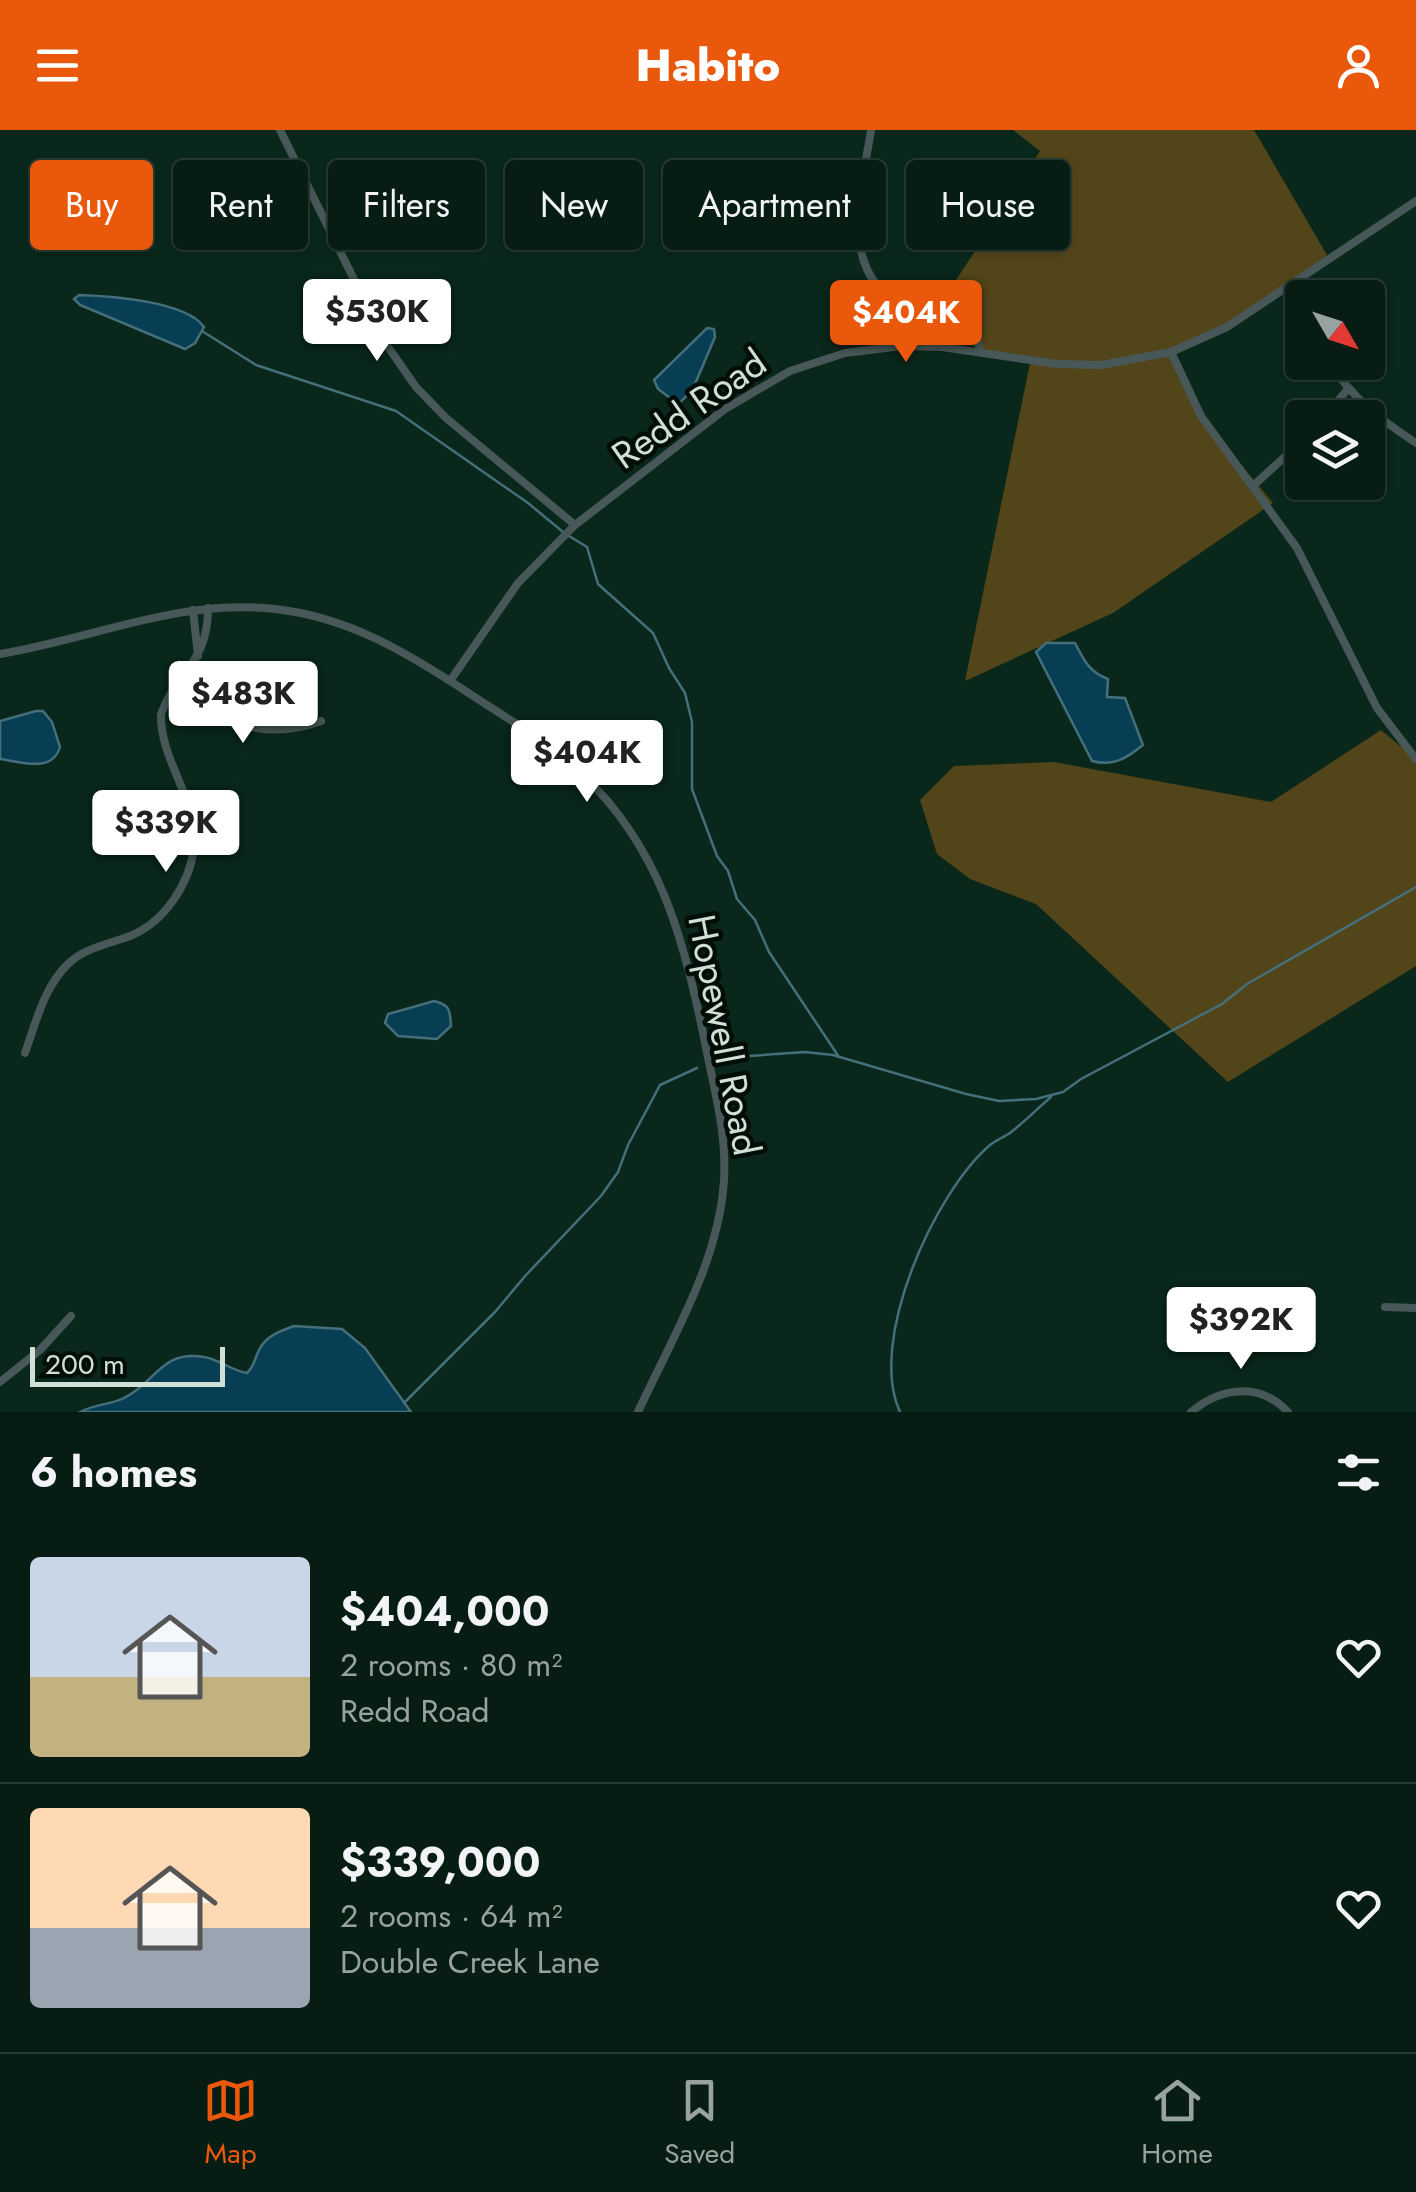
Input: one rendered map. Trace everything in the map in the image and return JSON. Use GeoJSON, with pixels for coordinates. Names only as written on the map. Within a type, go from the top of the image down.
{"type":"FeatureCollection","features":[{"type":"Feature","properties":{"kind":"street"},"geometry":{"type":"LineString","coordinates":[[280,130],[380,333],[416,387],[446,418],[575,526]]}},
{"type":"Feature","properties":{"kind":"street"},"geometry":{"type":"LineString","coordinates":[[871,130],[858,230],[867,268],[892,298],[959,328],[977,339],[980,351]]}},
{"type":"Feature","properties":{"kind":"street","name":"Redd Road"},"geometry":{"type":"LineString","coordinates":[[450,681],[518,583],[575,526],[713,418],[754,390],[790,372],[816,361],[873,349],[942,346],[1077,365],[1126,362],[1172,352],[1246,315],[1416,202]]}},
{"type":"Feature","properties":{"kind":"street"},"geometry":{"type":"LineString","coordinates":[[1172,352],[1201,416],[1297,548],[1377,708],[1416,759]]}},
{"type":"Feature","properties":{"kind":"street"},"geometry":{"type":"LineString","coordinates":[[1342,380],[1376,417],[1416,443]]}},
{"type":"Feature","properties":{"kind":"street"},"geometry":{"type":"LineString","coordinates":[[1339,400],[1348,389]]}},
{"type":"Feature","properties":{"kind":"street"},"geometry":{"type":"LineString","coordinates":[[1253,486],[1285,456]]}},
{"type":"Feature","properties":{"kind":"street"},"geometry":{"type":"LineString","coordinates":[[25,1053],[47,993],[64,966],[84,952],[132,936],[152,924],[170,905],[188,872],[194,849],[193,824],[167,758],[160,722],[162,708],[207,636],[208,608]]}},
{"type":"Feature","properties":{"kind":"street","name":"Hopewell Road"},"geometry":{"type":"LineString","coordinates":[[0,654],[208,608],[272,609],[334,621],[376,637],[450,681],[551,749],[605,797],[648,856],[668,896],[682,938],[720,1118],[724,1179],[708,1258],[638,1412]]}},
{"type":"Feature","properties":{"kind":"street"},"geometry":{"type":"LineString","coordinates":[[193,610],[198,656]]}},
{"type":"Feature","properties":{"kind":"street"},"geometry":{"type":"LineString","coordinates":[[170,696],[255,730],[298,728],[322,721]]}},
{"type":"Feature","properties":{"kind":"street"},"geometry":{"type":"LineString","coordinates":[[1385,1307],[1416,1308]]}},
{"type":"Feature","properties":{"kind":"street"},"geometry":{"type":"LineString","coordinates":[[0,1382],[40,1350],[71,1316]]}},
{"type":"Feature","properties":{"kind":"street"},"geometry":{"type":"LineString","coordinates":[[1191,1412],[1222,1394],[1241,1390],[1265,1394],[1288,1412]]}},
{"type":"Feature","properties":{"kind":"shaded area"},"geometry":{"type":"Polygon","coordinates":[[[1013,130],[1254,130],[1327,255],[1296,280],[1285,280],[1285,288],[1263,306],[1172,350],[1211,429],[1273,503],[1113,613],[965,681],[1030,363],[979,349],[930,320],[976,250],[1070,250],[1070,160],[1034,160],[1040,151],[1013,130]]]}},
{"type":"Feature","properties":{"kind":"shaded area"},"geometry":{"type":"Polygon","coordinates":[[[1381,730],[1416,759],[1416,966],[1228,1082],[1036,904],[970,879],[937,854],[920,800],[954,766],[1054,762],[1271,802],[1381,730]]]}},
{"type":"Feature","properties":{"kind":"water"},"geometry":{"type":"Polygon","coordinates":[[[79,295],[165,306],[195,318],[204,327],[195,343],[185,349],[80,305],[74,299],[79,295]]]}},
{"type":"Feature","properties":{"kind":"water"},"geometry":{"type":"Polygon","coordinates":[[[707,328],[714,329],[715,337],[692,391],[678,404],[658,389],[654,380],[707,328]]]}},
{"type":"Feature","properties":{"kind":"water"},"geometry":{"type":"Polygon","coordinates":[[[1046,643],[1075,643],[1092,669],[1108,679],[1107,697],[1125,698],[1143,745],[1119,760],[1092,761],[1036,652],[1046,643]]]}},
{"type":"Feature","properties":{"kind":"water"},"geometry":{"type":"Polygon","coordinates":[[[43,711],[52,722],[60,747],[56,755],[36,764],[0,759],[0,721],[43,711]]]}},
{"type":"Feature","properties":{"kind":"water"},"geometry":{"type":"Polygon","coordinates":[[[434,1001],[446,1006],[451,1020],[451,1026],[437,1039],[398,1036],[385,1023],[388,1014],[434,1001]]]}},
{"type":"Feature","properties":{"kind":"water"},"geometry":{"type":"Polygon","coordinates":[[[294,1326],[342,1329],[365,1348],[411,1412],[80,1412],[135,1392],[177,1358],[204,1357],[247,1373],[265,1341],[294,1326]]]}},
{"type":"Feature","properties":{"kind":"waterway"},"geometry":{"type":"LineString","coordinates":[[202,331],[256,365],[396,411],[563,532]]}},
{"type":"Feature","properties":{"kind":"waterway"},"geometry":{"type":"LineString","coordinates":[[569,536],[587,547],[598,584],[653,633],[685,693],[692,722],[692,789],[717,856],[769,952],[839,1057]]}},
{"type":"Feature","properties":{"kind":"waterway"},"geometry":{"type":"LineString","coordinates":[[721,1058],[805,1052],[833,1055],[966,1094],[999,1101],[1036,1099],[1063,1092],[1222,1004],[1247,984],[1416,887]]}},
{"type":"Feature","properties":{"kind":"waterway"},"geometry":{"type":"LineString","coordinates":[[404,1403],[495,1312],[601,1196],[618,1172],[660,1085],[697,1068]]}},
{"type":"Feature","properties":{"kind":"waterway"},"geometry":{"type":"LineString","coordinates":[[900,1412],[892,1382],[892,1347],[899,1309],[928,1232],[969,1167],[990,1145],[1051,1097]]}}]}
